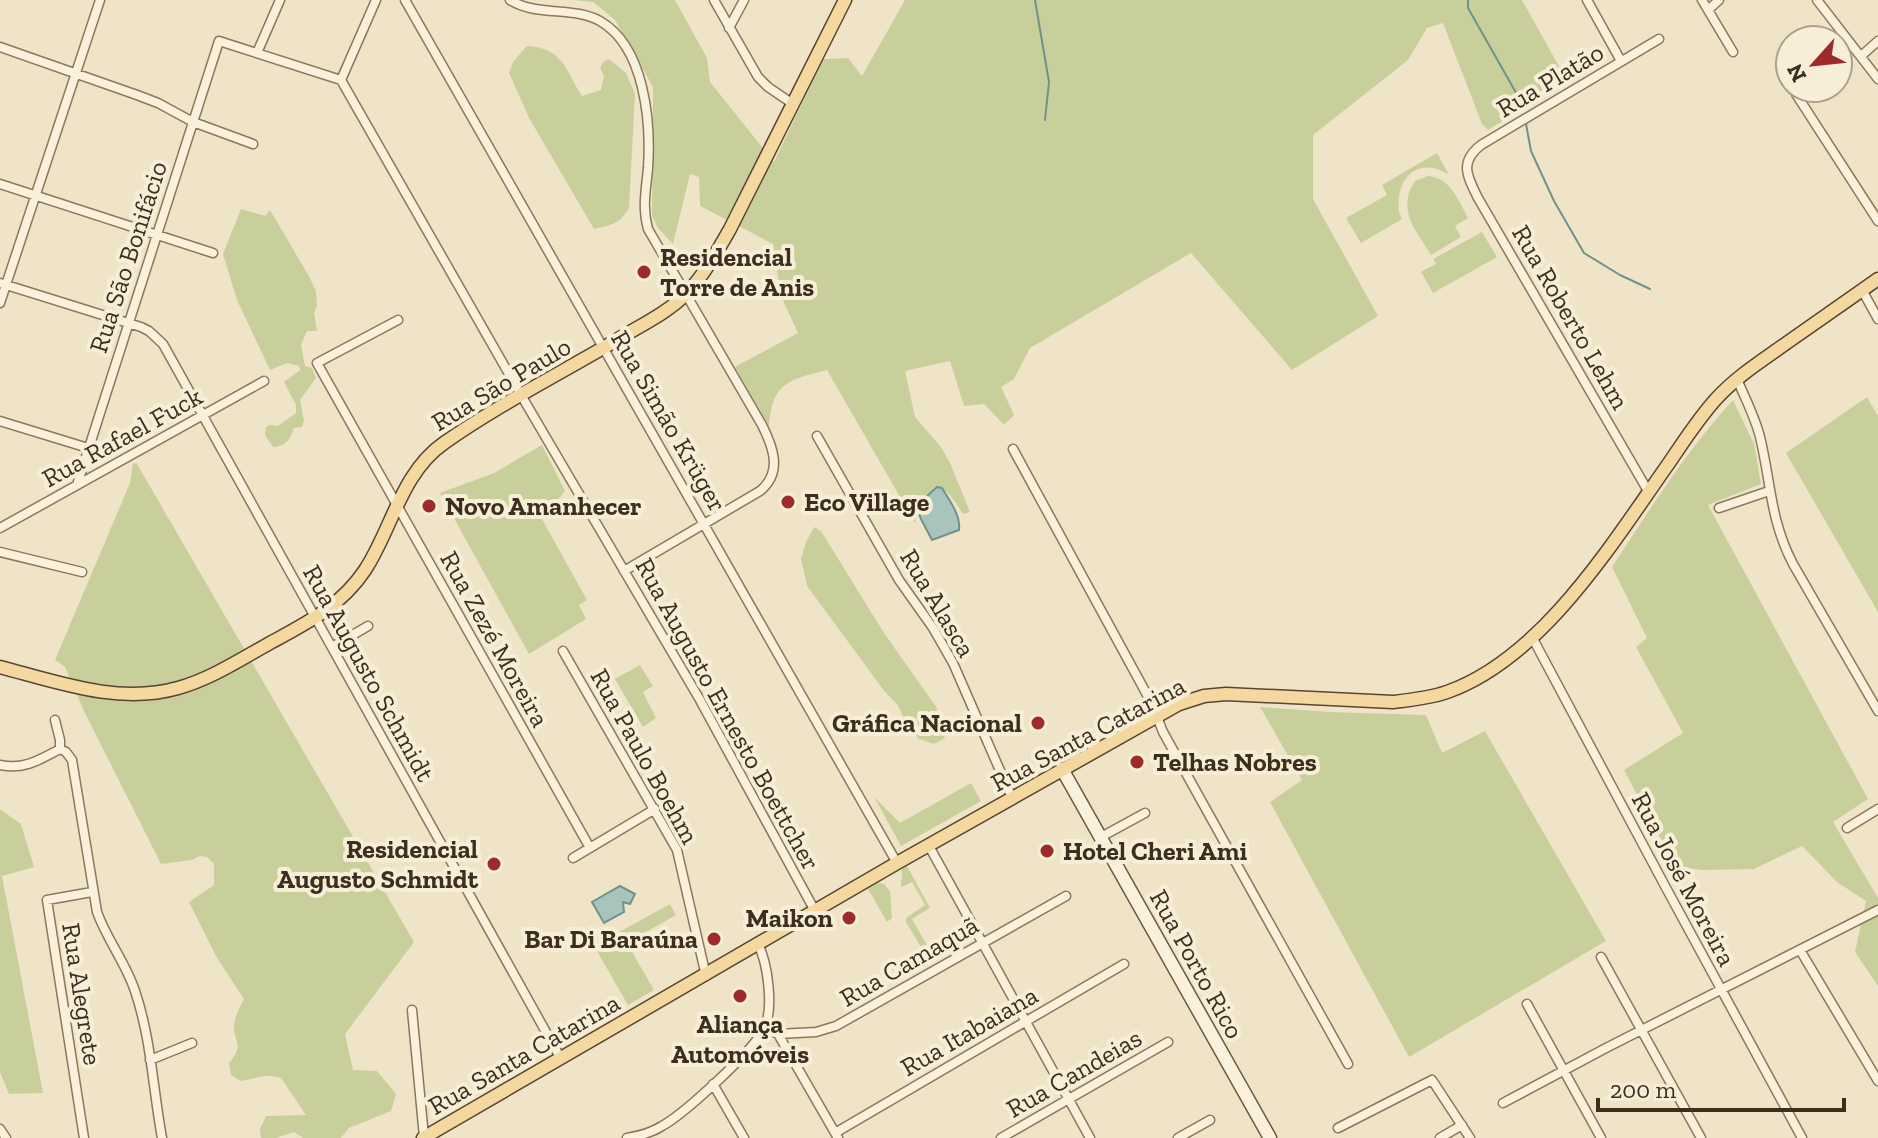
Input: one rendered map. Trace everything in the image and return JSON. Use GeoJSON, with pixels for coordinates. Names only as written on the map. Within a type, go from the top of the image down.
{"type":"FeatureCollection","features":[{"type":"Feature","properties":{"kind":"main road","name":"Rua São Paulo"},"geometry":{"type":"LineString","coordinates":[[0,667],[102,692],[153,693],[179,688],[205,678],[316,619],[346,594],[364,572],[412,477],[437,448],[667,310],[685,294],[710,264],[730,229],[845,0]]}},
{"type":"Feature","properties":{"kind":"main road","name":"Rua Santa Catarina"},"geometry":{"type":"LineString","coordinates":[[424,1138],[446,1132],[561,1059],[897,863],[1157,716],[1191,700],[1214,695],[1393,702],[1444,693],[1469,682],[1532,637],[1572,596],[1706,410],[1737,379],[1878,279]]}},
{"type":"Feature","properties":{"kind":"main road","name":"Rua Porto Rico"},"geometry":{"type":"LineString","coordinates":[[1062,769],[1270,1138]]}},
{"type":"Feature","properties":{"kind":"street"},"geometry":{"type":"LineString","coordinates":[[0,303],[3,284],[100,0]]}},
{"type":"Feature","properties":{"kind":"street"},"geometry":{"type":"LineString","coordinates":[[280,0],[257,53],[341,80],[376,0]]}},
{"type":"Feature","properties":{"kind":"street","name":"Rua Simão Krüger"},"geometry":{"type":"LineString","coordinates":[[405,0],[897,863]]}},
{"type":"Feature","properties":{"kind":"street"},"geometry":{"type":"LineString","coordinates":[[510,0],[534,9],[597,19],[613,31],[626,49],[640,80],[647,119],[648,167],[644,210],[648,229],[762,425],[774,454],[773,473],[767,485],[624,571]]}},
{"type":"Feature","properties":{"kind":"street"},"geometry":{"type":"LineString","coordinates":[[714,0],[758,77],[793,104]]}},
{"type":"Feature","properties":{"kind":"street"},"geometry":{"type":"LineString","coordinates":[[729,28],[744,0]]}},
{"type":"Feature","properties":{"kind":"street"},"geometry":{"type":"LineString","coordinates":[[1587,0],[1621,61]]}},
{"type":"Feature","properties":{"kind":"street"},"geometry":{"type":"LineString","coordinates":[[1702,0],[1733,52]]}},
{"type":"Feature","properties":{"kind":"street"},"geometry":{"type":"LineString","coordinates":[[1708,10],[1719,0]]}},
{"type":"Feature","properties":{"kind":"street"},"geometry":{"type":"LineString","coordinates":[[1817,0],[1878,79]]}},
{"type":"Feature","properties":{"kind":"street","name":"Rua Platão"},"geometry":{"type":"LineString","coordinates":[[1467,161],[1481,145],[1659,39]]}},
{"type":"Feature","properties":{"kind":"street","name":"Rua São Bonifácio"},"geometry":{"type":"LineString","coordinates":[[77,485],[219,41],[257,53]]}},
{"type":"Feature","properties":{"kind":"street"},"geometry":{"type":"LineString","coordinates":[[1861,56],[1878,41]]}},
{"type":"Feature","properties":{"kind":"street"},"geometry":{"type":"LineString","coordinates":[[0,47],[158,103],[193,122],[253,144]]}},
{"type":"Feature","properties":{"kind":"street","name":"Rua Augusto Ernesto Boettcher"},"geometry":{"type":"LineString","coordinates":[[341,80],[700,700],[815,911]]}},
{"type":"Feature","properties":{"kind":"street"},"geometry":{"type":"LineString","coordinates":[[1802,104],[1878,221]]}},
{"type":"Feature","properties":{"kind":"street","name":"Rua Roberto Lehm"},"geometry":{"type":"LineString","coordinates":[[1467,161],[1467,173],[1478,198],[1648,491]]}},
{"type":"Feature","properties":{"kind":"street"},"geometry":{"type":"LineString","coordinates":[[0,184],[213,253]]}},
{"type":"Feature","properties":{"kind":"street","name":"Rua Augusto Schmidt"},"geometry":{"type":"LineString","coordinates":[[3,284],[128,323],[149,331],[163,344],[561,1059]]}},
{"type":"Feature","properties":{"kind":"street"},"geometry":{"type":"LineString","coordinates":[[1862,290],[1878,319]]}},
{"type":"Feature","properties":{"kind":"street","name":"Rua Zezé Moreira"},"geometry":{"type":"LineString","coordinates":[[398,320],[317,363],[590,848]]}},
{"type":"Feature","properties":{"kind":"street"},"geometry":{"type":"LineString","coordinates":[[1737,379],[1760,436],[1777,526],[1787,552],[1878,711]]}},
{"type":"Feature","properties":{"kind":"street","name":"Rua Rafael Fuck"},"geometry":{"type":"LineString","coordinates":[[0,528],[264,381]]}},
{"type":"Feature","properties":{"kind":"street"},"geometry":{"type":"LineString","coordinates":[[0,421],[88,448]]}},
{"type":"Feature","properties":{"kind":"street","name":"Rua Alasca"},"geometry":{"type":"LineString","coordinates":[[817,436],[899,580],[953,663],[1012,798]]}},
{"type":"Feature","properties":{"kind":"street"},"geometry":{"type":"LineString","coordinates":[[1013,449],[1163,732],[1348,1064]]}},
{"type":"Feature","properties":{"kind":"street"},"geometry":{"type":"LineString","coordinates":[[1719,508],[1769,491]]}},
{"type":"Feature","properties":{"kind":"street"},"geometry":{"type":"LineString","coordinates":[[0,552],[82,572]]}},
{"type":"Feature","properties":{"kind":"street"},"geometry":{"type":"LineString","coordinates":[[332,647],[368,626]]}},
{"type":"Feature","properties":{"kind":"street","name":"Rua José Moreira"},"geometry":{"type":"LineString","coordinates":[[1532,637],[1802,1138]]}},
{"type":"Feature","properties":{"kind":"street","name":"Rua Paulo Boehm"},"geometry":{"type":"LineString","coordinates":[[563,651],[673,839],[681,859],[706,976]]}},
{"type":"Feature","properties":{"kind":"street"},"geometry":{"type":"LineString","coordinates":[[55,720],[60,749]]}},
{"type":"Feature","properties":{"kind":"street"},"geometry":{"type":"LineString","coordinates":[[0,765],[28,765],[60,749]]}},
{"type":"Feature","properties":{"kind":"street"},"geometry":{"type":"LineString","coordinates":[[60,749],[72,760],[92,892],[101,922],[135,990],[162,1138]]}},
{"type":"Feature","properties":{"kind":"street"},"geometry":{"type":"LineString","coordinates":[[573,858],[655,809]]}},
{"type":"Feature","properties":{"kind":"street"},"geometry":{"type":"LineString","coordinates":[[1847,828],[1878,809]]}},
{"type":"Feature","properties":{"kind":"street"},"geometry":{"type":"LineString","coordinates":[[1101,837],[1145,813]]}},
{"type":"Feature","properties":{"kind":"street"},"geometry":{"type":"LineString","coordinates":[[929,846],[1090,1138]]}},
{"type":"Feature","properties":{"kind":"street","name":"Rua Alegrete"},"geometry":{"type":"LineString","coordinates":[[84,1138],[47,900],[92,892]]}},
{"type":"Feature","properties":{"kind":"street","name":"Rua Camaquã"},"geometry":{"type":"LineString","coordinates":[[765,1028],[778,1034],[816,1032],[836,1026],[1066,896]]}},
{"type":"Feature","properties":{"kind":"street"},"geometry":{"type":"LineString","coordinates":[[1503,1103],[1878,910]]}},
{"type":"Feature","properties":{"kind":"street"},"geometry":{"type":"LineString","coordinates":[[632,1138],[663,1126],[713,1084],[765,1028],[768,975],[758,944]]}},
{"type":"Feature","properties":{"kind":"street"},"geometry":{"type":"LineString","coordinates":[[1800,950],[1878,1081]]}},
{"type":"Feature","properties":{"kind":"street"},"geometry":{"type":"LineString","coordinates":[[1601,957],[1701,1138]]}},
{"type":"Feature","properties":{"kind":"street","name":"Rua Itabaiana"},"geometry":{"type":"LineString","coordinates":[[837,1135],[1124,964]]}},
{"type":"Feature","properties":{"kind":"street"},"geometry":{"type":"LineString","coordinates":[[1527,1004],[1601,1138]]}},
{"type":"Feature","properties":{"kind":"street"},"geometry":{"type":"LineString","coordinates":[[412,1010],[424,1138]]}},
{"type":"Feature","properties":{"kind":"street"},"geometry":{"type":"LineString","coordinates":[[778,1034],[837,1135]]}},
{"type":"Feature","properties":{"kind":"street","name":"Rua Candeias"},"geometry":{"type":"LineString","coordinates":[[1001,1138],[1168,1042]]}},
{"type":"Feature","properties":{"kind":"street"},"geometry":{"type":"LineString","coordinates":[[150,1060],[192,1043]]}},
{"type":"Feature","properties":{"kind":"street"},"geometry":{"type":"LineString","coordinates":[[1338,1128],[1432,1080],[1470,1138]]}},
{"type":"Feature","properties":{"kind":"street"},"geometry":{"type":"LineString","coordinates":[[713,1084],[744,1138]]}},
{"type":"Feature","properties":{"kind":"street"},"geometry":{"type":"LineString","coordinates":[[1178,1138],[1210,1120]]}},
{"type":"Feature","properties":{"kind":"street"},"geometry":{"type":"LineString","coordinates":[[1440,1138],[1462,1125]]}},
{"type":"Feature","properties":{"kind":"street"},"geometry":{"type":"LineString","coordinates":[[0,1129],[6,1138]]}},
{"type":"Feature","properties":{"kind":"green space"},"geometry":{"type":"Polygon","coordinates":[[[573,0],[675,0],[707,58],[710,82],[774,162],[823,59],[848,58],[862,76],[905,0],[1522,0],[1565,77],[1563,84],[1488,130],[1482,124],[1443,23],[1427,28],[1408,60],[1313,135],[1313,199],[1378,316],[1292,370],[1191,253],[1030,348],[1014,379],[1001,387],[1014,415],[1004,425],[984,404],[964,406],[950,361],[905,371],[915,417],[941,447],[970,512],[963,514],[949,494],[937,487],[922,502],[915,523],[827,370],[785,385],[774,400],[769,426],[735,367],[798,333],[781,296],[773,244],[700,206],[699,177],[690,174],[673,244],[658,228],[652,216],[653,87],[615,20],[593,2],[573,0]]]}},
{"type":"Feature","properties":{"kind":"green space"},"geometry":{"type":"Polygon","coordinates":[[[527,46],[556,56],[582,96],[601,90],[604,76],[600,68],[603,62],[609,59],[626,73],[635,94],[629,208],[614,223],[594,229],[529,118],[509,73],[513,62],[527,46]]]}},
{"type":"Feature","properties":{"kind":"green space"},"geometry":{"type":"Polygon","coordinates":[[[1437,153],[1449,175],[1431,168],[1415,170],[1400,190],[1398,208],[1402,219],[1361,243],[1346,218],[1387,195],[1382,185],[1437,153]]]}},
{"type":"Feature","properties":{"kind":"green space"},"geometry":{"type":"Polygon","coordinates":[[[1428,176],[1448,185],[1468,218],[1455,226],[1461,237],[1431,255],[1410,220],[1407,201],[1415,181],[1428,176]]]}},
{"type":"Feature","properties":{"kind":"green space"},"geometry":{"type":"Polygon","coordinates":[[[241,209],[265,216],[270,210],[316,292],[314,313],[317,331],[307,331],[301,345],[305,366],[312,368],[316,378],[300,400],[304,421],[302,427],[294,428],[287,442],[273,447],[265,435],[266,427],[278,426],[296,413],[296,405],[284,382],[300,370],[299,366],[287,363],[270,370],[237,300],[223,254],[241,209]]]}},
{"type":"Feature","properties":{"kind":"green space"},"geometry":{"type":"Polygon","coordinates":[[[1482,232],[1497,257],[1433,293],[1421,272],[1436,264],[1433,259],[1482,232]]]}},
{"type":"Feature","properties":{"kind":"green space"},"geometry":{"type":"Polygon","coordinates":[[[1867,397],[1878,416],[1878,612],[1786,453],[1867,397]]]}},
{"type":"Feature","properties":{"kind":"green space"},"geometry":{"type":"Polygon","coordinates":[[[1733,400],[1754,444],[1761,484],[1708,505],[1868,799],[1833,822],[1878,898],[1878,986],[1855,952],[1866,901],[1837,882],[1802,846],[1754,869],[1701,870],[1675,866],[1624,770],[1683,733],[1636,647],[1647,638],[1612,567],[1684,460],[1733,400]]]}},
{"type":"Feature","properties":{"kind":"green space"},"geometry":{"type":"Polygon","coordinates":[[[542,445],[565,491],[542,519],[587,600],[579,605],[586,619],[529,654],[440,493],[494,473],[542,445]]]}},
{"type":"Feature","properties":{"kind":"green space"},"geometry":{"type":"Polygon","coordinates":[[[133,463],[137,464],[414,942],[345,1034],[353,1070],[377,1071],[396,1094],[391,1111],[349,1128],[341,1138],[303,1138],[294,1132],[276,1138],[261,1138],[260,1129],[266,1116],[306,1115],[281,1078],[265,1076],[240,1081],[231,1075],[229,1063],[238,1047],[235,1021],[244,999],[217,958],[189,902],[214,885],[214,864],[207,857],[200,856],[161,864],[65,667],[55,660],[130,483],[133,463]]]}},
{"type":"Feature","properties":{"kind":"green space"},"geometry":{"type":"Polygon","coordinates":[[[814,527],[821,531],[884,633],[937,708],[935,720],[945,738],[934,744],[919,739],[897,704],[807,586],[801,559],[814,527]]]}},
{"type":"Feature","properties":{"kind":"green space"},"geometry":{"type":"Polygon","coordinates":[[[640,665],[653,686],[643,692],[656,718],[643,727],[615,679],[640,665]]]}},
{"type":"Feature","properties":{"kind":"green space"},"geometry":{"type":"Polygon","coordinates":[[[1260,707],[1426,715],[1442,753],[1485,731],[1606,941],[1409,1057],[1270,802],[1302,780],[1260,707]]]}},
{"type":"Feature","properties":{"kind":"green space"},"geometry":{"type":"Polygon","coordinates":[[[971,783],[981,801],[901,846],[874,797],[900,823],[971,783]]]}},
{"type":"Feature","properties":{"kind":"green space"},"geometry":{"type":"Polygon","coordinates":[[[0,809],[21,824],[34,867],[2,876],[43,1093],[9,1094],[0,1072],[0,809]]]}},
{"type":"Feature","properties":{"kind":"green space"},"geometry":{"type":"Polygon","coordinates":[[[907,866],[930,908],[912,919],[934,958],[910,972],[906,965],[924,952],[906,918],[925,905],[912,882],[901,887],[902,869],[907,866]]]}},
{"type":"Feature","properties":{"kind":"green space"},"geometry":{"type":"Polygon","coordinates":[[[878,883],[884,884],[890,891],[892,918],[887,922],[868,889],[878,883]]]}},
{"type":"Feature","properties":{"kind":"green space"},"geometry":{"type":"Polygon","coordinates":[[[670,904],[676,915],[627,943],[654,990],[628,1005],[594,946],[670,904]]]}},
{"type":"Feature","properties":{"kind":"water"},"geometry":{"type":"Polygon","coordinates":[[[937,487],[942,488],[954,508],[959,530],[932,540],[920,517],[919,507],[937,487]]]}},
{"type":"Feature","properties":{"kind":"water"},"geometry":{"type":"Polygon","coordinates":[[[620,886],[635,894],[630,904],[623,902],[624,912],[604,923],[592,902],[620,886]]]}},
{"type":"Feature","properties":{"kind":"waterway"},"geometry":{"type":"LineString","coordinates":[[1035,0],[1049,82],[1045,120]]}},
{"type":"Feature","properties":{"kind":"waterway"},"geometry":{"type":"LineString","coordinates":[[1468,0],[1468,8],[1519,98]]}},
{"type":"Feature","properties":{"kind":"waterway"},"geometry":{"type":"LineString","coordinates":[[1526,124],[1531,151],[1554,201],[1584,253],[1650,289]]}},
{"type":"Feature","properties":{"kind":"place","name":"Residencial Torre de Anis"},"geometry":{"type":"Point","coordinates":[644,272]}},
{"type":"Feature","properties":{"kind":"place","name":"Eco Village"},"geometry":{"type":"Point","coordinates":[788,502]}},
{"type":"Feature","properties":{"kind":"place","name":"Novo Amanhecer"},"geometry":{"type":"Point","coordinates":[429,506]}},
{"type":"Feature","properties":{"kind":"place","name":"Gráfica Nacional"},"geometry":{"type":"Point","coordinates":[1038,723]}},
{"type":"Feature","properties":{"kind":"place","name":"Telhas Nobres"},"geometry":{"type":"Point","coordinates":[1137,762]}},
{"type":"Feature","properties":{"kind":"place","name":"Hotel Cheri Ami"},"geometry":{"type":"Point","coordinates":[1047,851]}},
{"type":"Feature","properties":{"kind":"place","name":"Residencial Augusto Schmidt"},"geometry":{"type":"Point","coordinates":[494,864]}},
{"type":"Feature","properties":{"kind":"place","name":"Maikon"},"geometry":{"type":"Point","coordinates":[849,918]}},
{"type":"Feature","properties":{"kind":"place","name":"Bar Di Baraúna"},"geometry":{"type":"Point","coordinates":[714,939]}},
{"type":"Feature","properties":{"kind":"place","name":"Aliança Automóveis"},"geometry":{"type":"Point","coordinates":[740,996]}}]}
